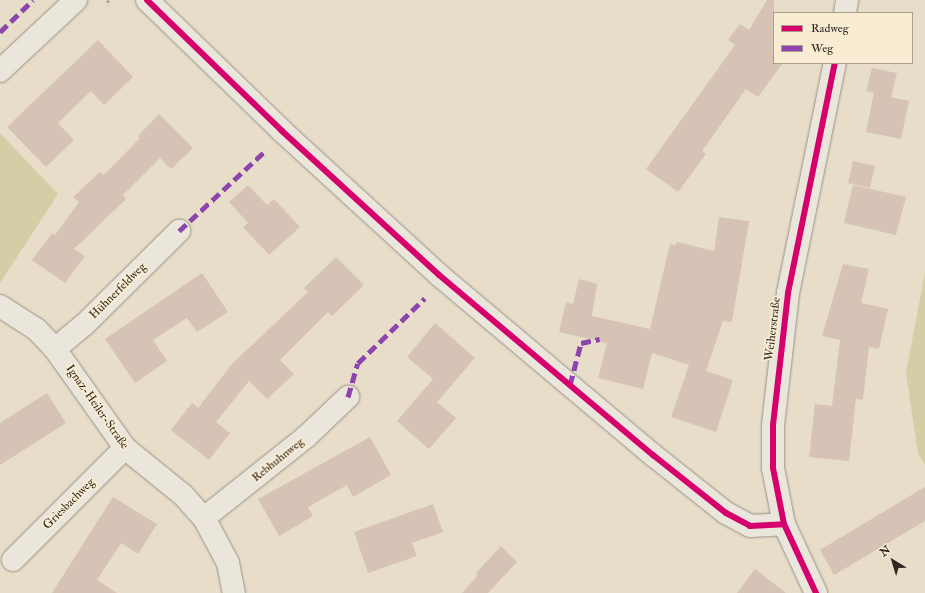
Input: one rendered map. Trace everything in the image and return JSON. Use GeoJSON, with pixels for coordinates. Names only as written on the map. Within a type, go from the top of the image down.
{"type":"FeatureCollection","features":[{"type":"Feature","properties":{"kind":"street"},"geometry":{"type":"LineString","coordinates":[[0,71],[76,0]]}},
{"type":"Feature","properties":{"kind":"street"},"geometry":{"type":"LineString","coordinates":[[147,0],[282,131],[439,275],[647,450],[726,513],[750,526],[784,524]]}},
{"type":"Feature","properties":{"kind":"street"},"geometry":{"type":"LineString","coordinates":[[845,12],[847,0]]}},
{"type":"Feature","properties":{"kind":"street","name":"Weiherstraße"},"geometry":{"type":"LineString","coordinates":[[816,593],[784,524],[773,468],[777,380],[788,293],[803,211],[835,64]]}},
{"type":"Feature","properties":{"kind":"street","name":"Hühnerfeldweg"},"geometry":{"type":"LineString","coordinates":[[55,349],[84,325],[179,231]]}},
{"type":"Feature","properties":{"kind":"street","name":"Ignaz-Heiler-Straße"},"geometry":{"type":"LineString","coordinates":[[0,306],[36,329],[55,349],[125,448],[183,495],[204,518],[228,563],[234,593]]}},
{"type":"Feature","properties":{"kind":"street","name":"Rebhuhnweg"},"geometry":{"type":"LineString","coordinates":[[204,518],[307,436],[348,397]]}},
{"type":"Feature","properties":{"kind":"street","name":"Griesbachweg"},"geometry":{"type":"LineString","coordinates":[[13,560],[125,448]]}},
{"type":"Feature","properties":{"kind":"path"},"geometry":{"type":"LineString","coordinates":[[108,0],[109,5]]}},
{"type":"Feature","properties":{"kind":"shaded area"},"geometry":{"type":"Polygon","coordinates":[[[0,133],[58,194],[0,283],[0,133]]]}},
{"type":"Feature","properties":{"kind":"shaded area"},"geometry":{"type":"Polygon","coordinates":[[[925,272],[925,465],[918,453],[906,373],[925,272]]]}},
{"type":"Feature","properties":{"kind":"building"},"geometry":{"type":"Polygon","coordinates":[[[767,0],[774,0],[773,64],[782,64],[758,97],[746,89],[702,151],[706,154],[678,192],[646,169],[735,45],[728,40],[740,24],[749,30],[767,0]]]}},
{"type":"Feature","properties":{"kind":"building"},"geometry":{"type":"Polygon","coordinates":[[[98,40],[133,77],[104,105],[91,91],[58,123],[74,140],[46,167],[7,127],[98,40]]]}},
{"type":"Feature","properties":{"kind":"building"},"geometry":{"type":"Polygon","coordinates":[[[872,68],[897,73],[891,97],[909,101],[901,139],[866,132],[874,93],[866,91],[872,68]]]}},
{"type":"Feature","properties":{"kind":"building"},"geometry":{"type":"Polygon","coordinates":[[[159,114],[193,148],[171,169],[160,158],[123,195],[126,199],[74,249],[85,256],[65,283],[32,260],[52,233],[55,235],[79,202],[73,197],[100,172],[104,175],[140,138],[138,136],[159,114]]]}},
{"type":"Feature","properties":{"kind":"building"},"geometry":{"type":"Polygon","coordinates":[[[853,161],[875,166],[870,188],[848,183],[853,161]]]}},
{"type":"Feature","properties":{"kind":"building"},"geometry":{"type":"Polygon","coordinates":[[[248,185],[267,205],[274,199],[300,227],[269,255],[243,227],[248,223],[229,202],[248,185]]]}},
{"type":"Feature","properties":{"kind":"building"},"geometry":{"type":"Polygon","coordinates":[[[853,185],[906,197],[896,235],[844,223],[853,185]]]}},
{"type":"Feature","properties":{"kind":"building"},"geometry":{"type":"Polygon","coordinates":[[[719,217],[749,221],[732,322],[723,321],[706,371],[733,380],[716,432],[671,417],[689,365],[652,353],[643,389],[598,378],[607,343],[559,332],[566,302],[573,304],[579,279],[597,284],[592,316],[650,329],[670,244],[676,245],[677,242],[714,251],[719,217]]]}},
{"type":"Feature","properties":{"kind":"building"},"geometry":{"type":"Polygon","coordinates":[[[336,257],[364,285],[332,316],[328,312],[280,360],[294,374],[267,399],[249,381],[216,422],[230,433],[209,460],[171,430],[192,403],[198,408],[232,364],[308,292],[304,288],[336,257]]]}},
{"type":"Feature","properties":{"kind":"building"},"geometry":{"type":"Polygon","coordinates":[[[843,264],[869,269],[861,303],[888,309],[879,349],[869,347],[863,400],[856,399],[849,461],[809,457],[815,404],[832,406],[840,340],[822,336],[843,264]]]}},
{"type":"Feature","properties":{"kind":"building"},"geometry":{"type":"Polygon","coordinates":[[[202,273],[228,312],[197,332],[187,318],[153,340],[167,361],[135,383],[105,339],[202,273]]]}},
{"type":"Feature","properties":{"kind":"building"},"geometry":{"type":"Polygon","coordinates":[[[435,323],[475,358],[437,402],[456,418],[429,449],[397,421],[433,379],[407,357],[435,323]]]}},
{"type":"Feature","properties":{"kind":"building"},"geometry":{"type":"Polygon","coordinates":[[[47,393],[66,423],[0,465],[0,423],[47,393]]]}},
{"type":"Feature","properties":{"kind":"building"},"geometry":{"type":"Polygon","coordinates":[[[370,437],[391,475],[353,497],[347,485],[308,507],[313,516],[279,536],[258,499],[370,437]]]}},
{"type":"Feature","properties":{"kind":"building"},"geometry":{"type":"Polygon","coordinates":[[[925,487],[925,521],[834,575],[820,550],[925,487]]]}},
{"type":"Feature","properties":{"kind":"building"},"geometry":{"type":"Polygon","coordinates":[[[113,497],[157,524],[138,554],[121,543],[97,580],[117,593],[52,593],[113,497]]]}},
{"type":"Feature","properties":{"kind":"building"},"geometry":{"type":"Polygon","coordinates":[[[433,504],[443,532],[412,543],[417,556],[368,573],[354,532],[433,504]]]}},
{"type":"Feature","properties":{"kind":"building"},"geometry":{"type":"Polygon","coordinates":[[[501,546],[517,562],[488,593],[462,593],[478,575],[476,573],[501,546]]]}},
{"type":"Feature","properties":{"kind":"building"},"geometry":{"type":"Polygon","coordinates":[[[755,569],[786,593],[737,593],[755,569]]]}},
{"type":"Feature","properties":{"kind":"marked path"},"geometry":{"type":"LineString","coordinates":[[0,32],[33,0]]}},
{"type":"Feature","properties":{"kind":"marked path"},"geometry":{"type":"LineString","coordinates":[[179,231],[263,153]]}},
{"type":"Feature","properties":{"kind":"marked path"},"geometry":{"type":"LineString","coordinates":[[348,397],[358,363],[425,298]]}},
{"type":"Feature","properties":{"kind":"marked path"},"geometry":{"type":"LineString","coordinates":[[570,385],[581,343],[600,339]]}},
{"type":"Feature","properties":{"kind":"cycle path"},"geometry":{"type":"LineString","coordinates":[[147,0],[282,131],[439,275],[653,455],[726,513],[750,526],[784,524]]}},
{"type":"Feature","properties":{"kind":"cycle path"},"geometry":{"type":"LineString","coordinates":[[816,593],[784,524],[773,468],[773,425],[788,293],[835,64]]}}]}
